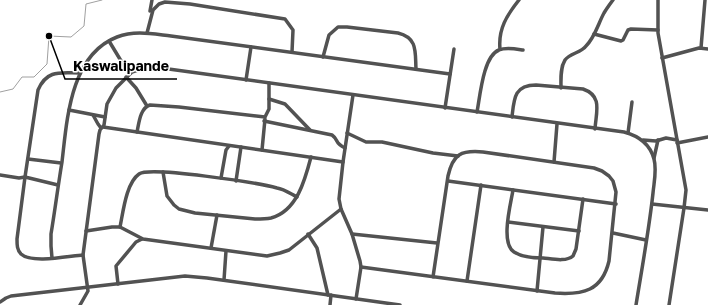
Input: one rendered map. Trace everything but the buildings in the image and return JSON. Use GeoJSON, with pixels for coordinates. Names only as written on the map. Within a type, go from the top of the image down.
{"type":"FeatureCollection","features":[{"type":"Feature","properties":{"kind":"street"},"geometry":{"type":"LineString","coordinates":[[147,33],[152,0]]}},
{"type":"Feature","properties":{"kind":"street"},"geometry":{"type":"LineString","coordinates":[[500,49],[502,27],[510,12],[519,0]]}},
{"type":"Feature","properties":{"kind":"street"},"geometry":{"type":"LineString","coordinates":[[561,88],[562,68],[565,60],[569,56],[583,49],[589,43],[613,0]]}},
{"type":"Feature","properties":{"kind":"street"},"geometry":{"type":"LineString","coordinates":[[658,0],[658,30],[662,58],[685,181],[684,208],[669,305]]}},
{"type":"Feature","properties":{"kind":"street"},"geometry":{"type":"LineString","coordinates":[[701,48],[705,0]]}},
{"type":"Feature","properties":{"kind":"street"},"geometry":{"type":"LineString","coordinates":[[151,14],[156,6],[161,3],[168,2],[282,18],[292,27],[292,52]]}},
{"type":"Feature","properties":{"kind":"street"},"geometry":{"type":"LineString","coordinates":[[323,57],[329,35],[338,27],[398,33],[405,35],[413,42],[415,48],[416,70]]}},
{"type":"Feature","properties":{"kind":"street"},"geometry":{"type":"LineString","coordinates":[[594,34],[621,41],[628,30],[631,29],[658,30]]}},
{"type":"Feature","properties":{"kind":"street"},"geometry":{"type":"LineString","coordinates":[[52,258],[51,240],[69,110],[73,92],[80,73],[97,50],[109,41],[124,35],[147,33],[450,74]]}},
{"type":"Feature","properties":{"kind":"street"},"geometry":{"type":"LineString","coordinates":[[109,41],[147,106]]}},
{"type":"Feature","properties":{"kind":"street"},"geometry":{"type":"LineString","coordinates":[[246,80],[251,47]]}},
{"type":"Feature","properties":{"kind":"street"},"geometry":{"type":"LineString","coordinates":[[662,58],[701,48],[708,49]]}},
{"type":"Feature","properties":{"kind":"street"},"geometry":{"type":"LineString","coordinates":[[445,108],[454,49]]}},
{"type":"Feature","properties":{"kind":"street"},"geometry":{"type":"LineString","coordinates":[[477,112],[486,66],[491,57],[500,49],[523,50]]}},
{"type":"Feature","properties":{"kind":"street"},"geometry":{"type":"LineString","coordinates":[[80,305],[88,293],[83,255],[99,134],[105,117],[108,101],[116,88],[128,75],[141,69],[156,68],[628,133],[643,140],[647,144],[654,158]]}},
{"type":"Feature","properties":{"kind":"street"},"geometry":{"type":"LineString","coordinates":[[80,73],[52,74],[42,83],[36,97],[17,239],[18,249],[22,255],[27,257],[52,258],[83,255]]}},
{"type":"Feature","properties":{"kind":"street"},"geometry":{"type":"LineString","coordinates":[[262,150],[265,120],[269,109],[269,84]]}},
{"type":"Feature","properties":{"kind":"street"},"geometry":{"type":"LineString","coordinates":[[512,117],[515,96],[518,91],[529,85],[583,89],[593,94],[597,103],[595,129]]}},
{"type":"Feature","properties":{"kind":"street"},"geometry":{"type":"LineString","coordinates":[[354,95],[339,192],[341,209],[352,234],[361,267],[356,299]]}},
{"type":"Feature","properties":{"kind":"street"},"geometry":{"type":"LineString","coordinates":[[269,99],[285,104],[311,130]]}},
{"type":"Feature","properties":{"kind":"street"},"geometry":{"type":"LineString","coordinates":[[628,133],[632,102]]}},
{"type":"Feature","properties":{"kind":"street"},"geometry":{"type":"LineString","coordinates":[[147,106],[179,107],[265,120],[333,136],[338,145],[345,148]]}},
{"type":"Feature","properties":{"kind":"street"},"geometry":{"type":"LineString","coordinates":[[137,132],[142,113],[147,106]]}},
{"type":"Feature","properties":{"kind":"street"},"geometry":{"type":"LineString","coordinates":[[69,110],[105,117]]}},
{"type":"Feature","properties":{"kind":"street"},"geometry":{"type":"LineString","coordinates":[[93,115],[102,128],[343,162]]}},
{"type":"Feature","properties":{"kind":"street"},"geometry":{"type":"LineString","coordinates":[[554,162],[557,124]]}},
{"type":"Feature","properties":{"kind":"street"},"geometry":{"type":"LineString","coordinates":[[347,133],[366,142],[382,142],[433,153],[458,156]]}},
{"type":"Feature","properties":{"kind":"street"},"geometry":{"type":"LineString","coordinates":[[643,140],[658,140],[666,138],[677,141],[708,137]]}},
{"type":"Feature","properties":{"kind":"street"},"geometry":{"type":"LineString","coordinates":[[636,305],[652,204],[655,172],[654,158],[658,140]]}},
{"type":"Feature","properties":{"kind":"street"},"geometry":{"type":"LineString","coordinates":[[221,178],[225,154],[229,146]]}},
{"type":"Feature","properties":{"kind":"street"},"geometry":{"type":"LineString","coordinates":[[236,181],[241,147]]}},
{"type":"Feature","properties":{"kind":"street"},"geometry":{"type":"LineString","coordinates":[[361,267],[570,294],[579,293],[596,286],[603,279],[607,269],[616,204],[615,187],[609,176],[594,168],[478,151],[468,151],[458,156],[450,168],[433,276]]}},
{"type":"Feature","properties":{"kind":"street"},"geometry":{"type":"LineString","coordinates":[[28,158],[61,164]]}},
{"type":"Feature","properties":{"kind":"street"},"geometry":{"type":"LineString","coordinates":[[163,172],[167,196],[176,207],[188,212],[255,219],[270,218],[277,216],[297,197],[303,187],[311,158]]}},
{"type":"Feature","properties":{"kind":"street"},"geometry":{"type":"LineString","coordinates":[[120,227],[128,191],[136,176],[145,171],[221,178],[278,188],[297,197]]}},
{"type":"Feature","properties":{"kind":"street"},"geometry":{"type":"LineString","coordinates":[[0,175],[19,178],[25,177],[58,185]]}},
{"type":"Feature","properties":{"kind":"street"},"geometry":{"type":"LineString","coordinates":[[448,181],[616,204]]}},
{"type":"Feature","properties":{"kind":"street"},"geometry":{"type":"LineString","coordinates":[[467,281],[481,186]]}},
{"type":"Feature","properties":{"kind":"street"},"geometry":{"type":"LineString","coordinates":[[513,190],[506,238],[510,249],[521,255],[540,258],[558,260],[567,259],[575,254],[583,199]]}},
{"type":"Feature","properties":{"kind":"street"},"geometry":{"type":"LineString","coordinates":[[652,204],[708,210]]}},
{"type":"Feature","properties":{"kind":"street"},"geometry":{"type":"LineString","coordinates":[[86,231],[120,227],[143,239],[256,255],[274,255],[289,250],[341,209]]}},
{"type":"Feature","properties":{"kind":"street"},"geometry":{"type":"LineString","coordinates":[[211,248],[217,215]]}},
{"type":"Feature","properties":{"kind":"street"},"geometry":{"type":"LineString","coordinates":[[508,222],[579,231]]}},
{"type":"Feature","properties":{"kind":"street"},"geometry":{"type":"LineString","coordinates":[[538,290],[543,227]]}},
{"type":"Feature","properties":{"kind":"street"},"geometry":{"type":"LineString","coordinates":[[613,233],[646,240]]}},
{"type":"Feature","properties":{"kind":"street"},"geometry":{"type":"LineString","coordinates":[[308,234],[317,248],[330,295],[330,305]]}},
{"type":"Feature","properties":{"kind":"street"},"geometry":{"type":"LineString","coordinates":[[352,234],[437,243]]}},
{"type":"Feature","properties":{"kind":"street"},"geometry":{"type":"LineString","coordinates":[[118,284],[116,266],[136,242],[143,239]]}},
{"type":"Feature","properties":{"kind":"street"},"geometry":{"type":"LineString","coordinates":[[224,280],[226,251]]}},
{"type":"Feature","properties":{"kind":"street"},"geometry":{"type":"LineString","coordinates":[[0,301],[11,296],[185,276],[224,280],[400,305]]}},
{"type":"Feature","properties":{"kind":"waterway"},"geometry":{"type":"LineString","coordinates":[[0,92],[13,89],[22,77],[34,77],[47,64],[49,36],[71,37],[84,26],[86,4],[102,0]]}},
{"type":"Feature","properties":{"kind":"place","name":"Kaswalipande"},"geometry":{"type":"Point","coordinates":[49,36]}}]}
